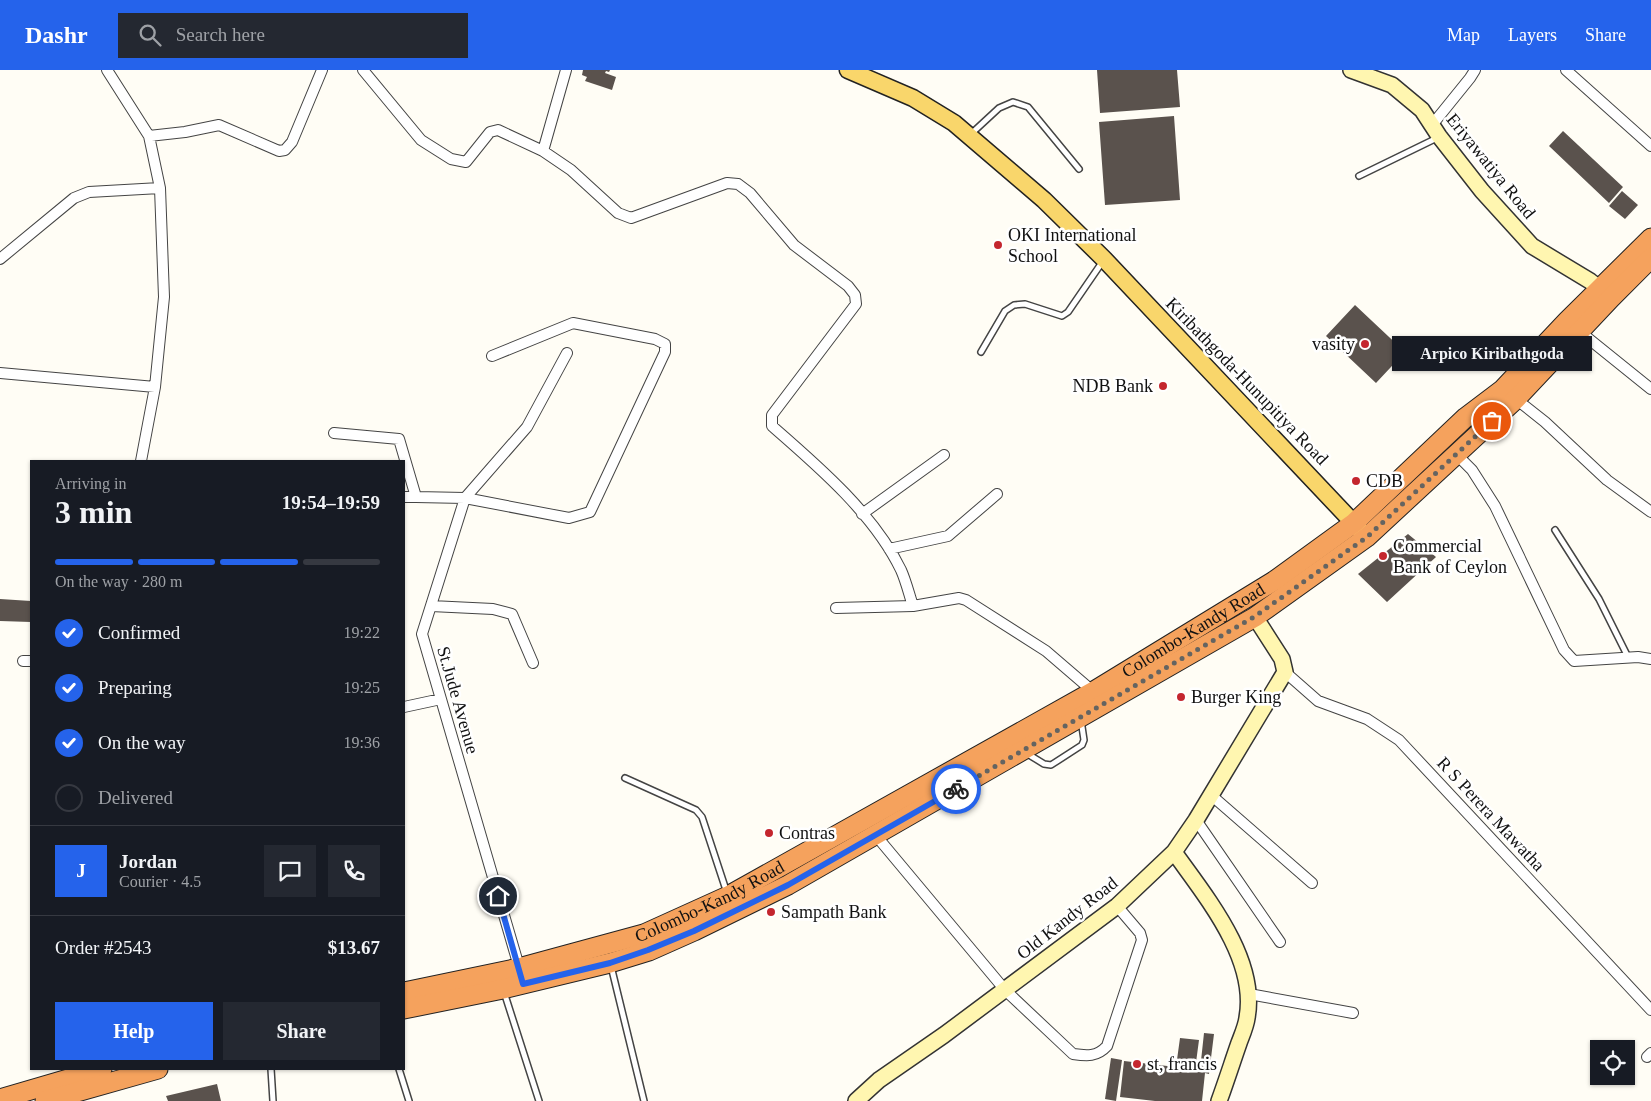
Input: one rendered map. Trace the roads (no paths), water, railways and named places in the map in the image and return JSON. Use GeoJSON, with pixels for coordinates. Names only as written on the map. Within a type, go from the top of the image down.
{"type":"FeatureCollection","features":[{"type":"Feature","properties":{"kind":"highway","name":"Colombo-Kandy Road"},"geometry":{"type":"LineString","coordinates":[[405,992],[610,963],[648,950],[788,885],[870,828],[1099,697],[1254,617],[1367,537],[1516,399],[1579,331],[1606,293],[1651,238]]}},
{"type":"Feature","properties":{"kind":"highway","name":"Colombo-Kandy Road"},"geometry":{"type":"LineString","coordinates":[[405,1009],[503,989],[521,976],[644,934],[870,828],[1022,751],[1080,717],[1099,697],[1274,581],[1354,523],[1466,417],[1503,389],[1606,293],[1651,258]]}},
{"type":"Feature","properties":{"kind":"highway"},"geometry":{"type":"LineString","coordinates":[[0,1099],[81,1072],[95,1070]]}},
{"type":"Feature","properties":{"kind":"highway"},"geometry":{"type":"LineString","coordinates":[[45,1101],[154,1070]]}},
{"type":"Feature","properties":{"kind":"main road","name":"Kiribathgoda-Hunupitiya Road"},"geometry":{"type":"LineString","coordinates":[[848,70],[913,98],[954,123],[1044,200],[1104,259],[1367,537]]}},
{"type":"Feature","properties":{"kind":"street"},"geometry":{"type":"LineString","coordinates":[[106,70],[149,136],[160,188],[164,297],[155,387],[142,460]]}},
{"type":"Feature","properties":{"kind":"street"},"geometry":{"type":"LineString","coordinates":[[149,136],[185,132],[219,125],[278,151],[285,150],[292,142],[322,70]]}},
{"type":"Feature","properties":{"kind":"street"},"geometry":{"type":"LineString","coordinates":[[363,70],[421,140],[451,159],[466,162],[490,132],[498,130],[543,151],[571,170],[618,213],[631,218],[728,183],[738,184],[750,193],[794,245],[848,286],[855,295],[856,304],[772,415],[772,426],[815,463],[876,528],[901,570],[914,606]]}},
{"type":"Feature","properties":{"kind":"street"},"geometry":{"type":"LineString","coordinates":[[543,151],[566,70]]}},
{"type":"Feature","properties":{"kind":"street","name":"Eriyawatiya Road"},"geometry":{"type":"LineString","coordinates":[[1351,70],[1392,85],[1422,110],[1482,191],[1532,246],[1606,293]]}},
{"type":"Feature","properties":{"kind":"street"},"geometry":{"type":"LineString","coordinates":[[1436,131],[1475,70]]}},
{"type":"Feature","properties":{"kind":"street"},"geometry":{"type":"LineString","coordinates":[[1566,70],[1651,146]]}},
{"type":"Feature","properties":{"kind":"street"},"geometry":{"type":"LineString","coordinates":[[0,259],[74,198],[90,192],[160,188]]}},
{"type":"Feature","properties":{"kind":"street"},"geometry":{"type":"LineString","coordinates":[[405,497],[465,498],[569,518],[590,512],[665,352],[665,344],[655,339],[573,324],[492,356]]}},
{"type":"Feature","properties":{"kind":"street"},"geometry":{"type":"LineString","coordinates":[[1579,331],[1651,389]]}},
{"type":"Feature","properties":{"kind":"street"},"geometry":{"type":"LineString","coordinates":[[465,498],[527,427],[567,353]]}},
{"type":"Feature","properties":{"kind":"street"},"geometry":{"type":"LineString","coordinates":[[0,373],[155,387]]}},
{"type":"Feature","properties":{"kind":"street"},"geometry":{"type":"LineString","coordinates":[[1516,399],[1545,422],[1607,480],[1651,512]]}},
{"type":"Feature","properties":{"kind":"street"},"geometry":{"type":"LineString","coordinates":[[334,433],[399,439],[416,498]]}},
{"type":"Feature","properties":{"kind":"street"},"geometry":{"type":"LineString","coordinates":[[862,514],[944,455]]}},
{"type":"Feature","properties":{"kind":"street"},"geometry":{"type":"LineString","coordinates":[[1457,455],[1472,470],[1495,506],[1564,650],[1574,661],[1638,657],[1651,658]]}},
{"type":"Feature","properties":{"kind":"street"},"geometry":{"type":"LineString","coordinates":[[888,549],[948,536],[997,494]]}},
{"type":"Feature","properties":{"kind":"street","name":"St.Jude Avenue"},"geometry":{"type":"LineString","coordinates":[[465,498],[422,634],[521,976]]}},
{"type":"Feature","properties":{"kind":"street"},"geometry":{"type":"LineString","coordinates":[[836,608],[914,606],[959,598],[966,600],[1046,651],[1099,697]]}},
{"type":"Feature","properties":{"kind":"street"},"geometry":{"type":"LineString","coordinates":[[431,606],[493,609],[512,614],[533,663]]}},
{"type":"Feature","properties":{"kind":"street"},"geometry":{"type":"LineString","coordinates":[[1254,617],[1282,660],[1285,672]]}},
{"type":"Feature","properties":{"kind":"street","name":"Old Kandy Road"},"geometry":{"type":"LineString","coordinates":[[856,1101],[879,1080],[944,1035],[1116,906],[1174,852],[1196,820],[1285,672]]}},
{"type":"Feature","properties":{"kind":"street","name":"R S Perera Mawatha"},"geometry":{"type":"LineString","coordinates":[[1285,672],[1318,701],[1367,719],[1399,740],[1651,1010]]}},
{"type":"Feature","properties":{"kind":"street"},"geometry":{"type":"LineString","coordinates":[[405,707],[441,699]]}},
{"type":"Feature","properties":{"kind":"street"},"geometry":{"type":"LineString","coordinates":[[1211,795],[1312,883]]}},
{"type":"Feature","properties":{"kind":"street"},"geometry":{"type":"LineString","coordinates":[[1196,820],[1280,942]]}},
{"type":"Feature","properties":{"kind":"street"},"geometry":{"type":"LineString","coordinates":[[870,828],[1005,990],[1073,1054],[1092,1055],[1102,1052],[1107,1046],[1142,940],[1140,933],[1116,906]]}},
{"type":"Feature","properties":{"kind":"street"},"geometry":{"type":"LineString","coordinates":[[1174,852],[1209,900],[1224,925],[1245,970],[1249,994],[1247,1018],[1219,1101]]}},
{"type":"Feature","properties":{"kind":"street"},"geometry":{"type":"LineString","coordinates":[[1249,994],[1353,1013]]}},
{"type":"Feature","properties":{"kind":"lane"},"geometry":{"type":"LineString","coordinates":[[970,135],[999,108],[1013,102],[1028,107],[1079,169]]}},
{"type":"Feature","properties":{"kind":"lane"},"geometry":{"type":"LineString","coordinates":[[1359,176],[1436,131]]}},
{"type":"Feature","properties":{"kind":"lane"},"geometry":{"type":"LineString","coordinates":[[981,352],[1005,311],[1014,305],[1025,304],[1062,316],[1068,312],[1104,259]]}},
{"type":"Feature","properties":{"kind":"lane"},"geometry":{"type":"LineString","coordinates":[[1555,530],[1599,599],[1628,658]]}},
{"type":"Feature","properties":{"kind":"lane"},"geometry":{"type":"LineString","coordinates":[[1022,751],[1044,764],[1051,765],[1082,745],[1084,740],[1080,717]]}},
{"type":"Feature","properties":{"kind":"lane"},"geometry":{"type":"LineString","coordinates":[[625,778],[696,810],[702,817],[728,896]]}},
{"type":"Feature","properties":{"kind":"lane"},"geometry":{"type":"LineString","coordinates":[[610,963],[644,1101]]}},
{"type":"Feature","properties":{"kind":"lane"},"geometry":{"type":"LineString","coordinates":[[503,989],[538,1101]]}},
{"type":"Feature","properties":{"kind":"lane"},"geometry":{"type":"LineString","coordinates":[[271,1070],[273,1101]]}},
{"type":"Feature","properties":{"kind":"lane"},"geometry":{"type":"LineString","coordinates":[[399,1070],[409,1101]]}},
{"type":"Feature","properties":{"kind":"place","name":"OKI International School"},"geometry":{"type":"Point","coordinates":[998,245]}},
{"type":"Feature","properties":{"kind":"place","name":"vasity"},"geometry":{"type":"Point","coordinates":[1365,344]}},
{"type":"Feature","properties":{"kind":"place","name":"NDB Bank"},"geometry":{"type":"Point","coordinates":[1163,386]}},
{"type":"Feature","properties":{"kind":"place","name":"Arpico Kiribathgoda"},"geometry":{"type":"Point","coordinates":[1492,421]}},
{"type":"Feature","properties":{"kind":"place","name":"CDB"},"geometry":{"type":"Point","coordinates":[1356,481]}},
{"type":"Feature","properties":{"kind":"place","name":"Commercial Bank of Ceylon"},"geometry":{"type":"Point","coordinates":[1383,556]}},
{"type":"Feature","properties":{"kind":"place","name":"Burger King"},"geometry":{"type":"Point","coordinates":[1181,697]}},
{"type":"Feature","properties":{"kind":"place","name":"Contras"},"geometry":{"type":"Point","coordinates":[769,833]}},
{"type":"Feature","properties":{"kind":"place","name":"Sampath Bank"},"geometry":{"type":"Point","coordinates":[771,912]}},
{"type":"Feature","properties":{"kind":"place","name":"st, francis"},"geometry":{"type":"Point","coordinates":[1137,1064]}}]}
